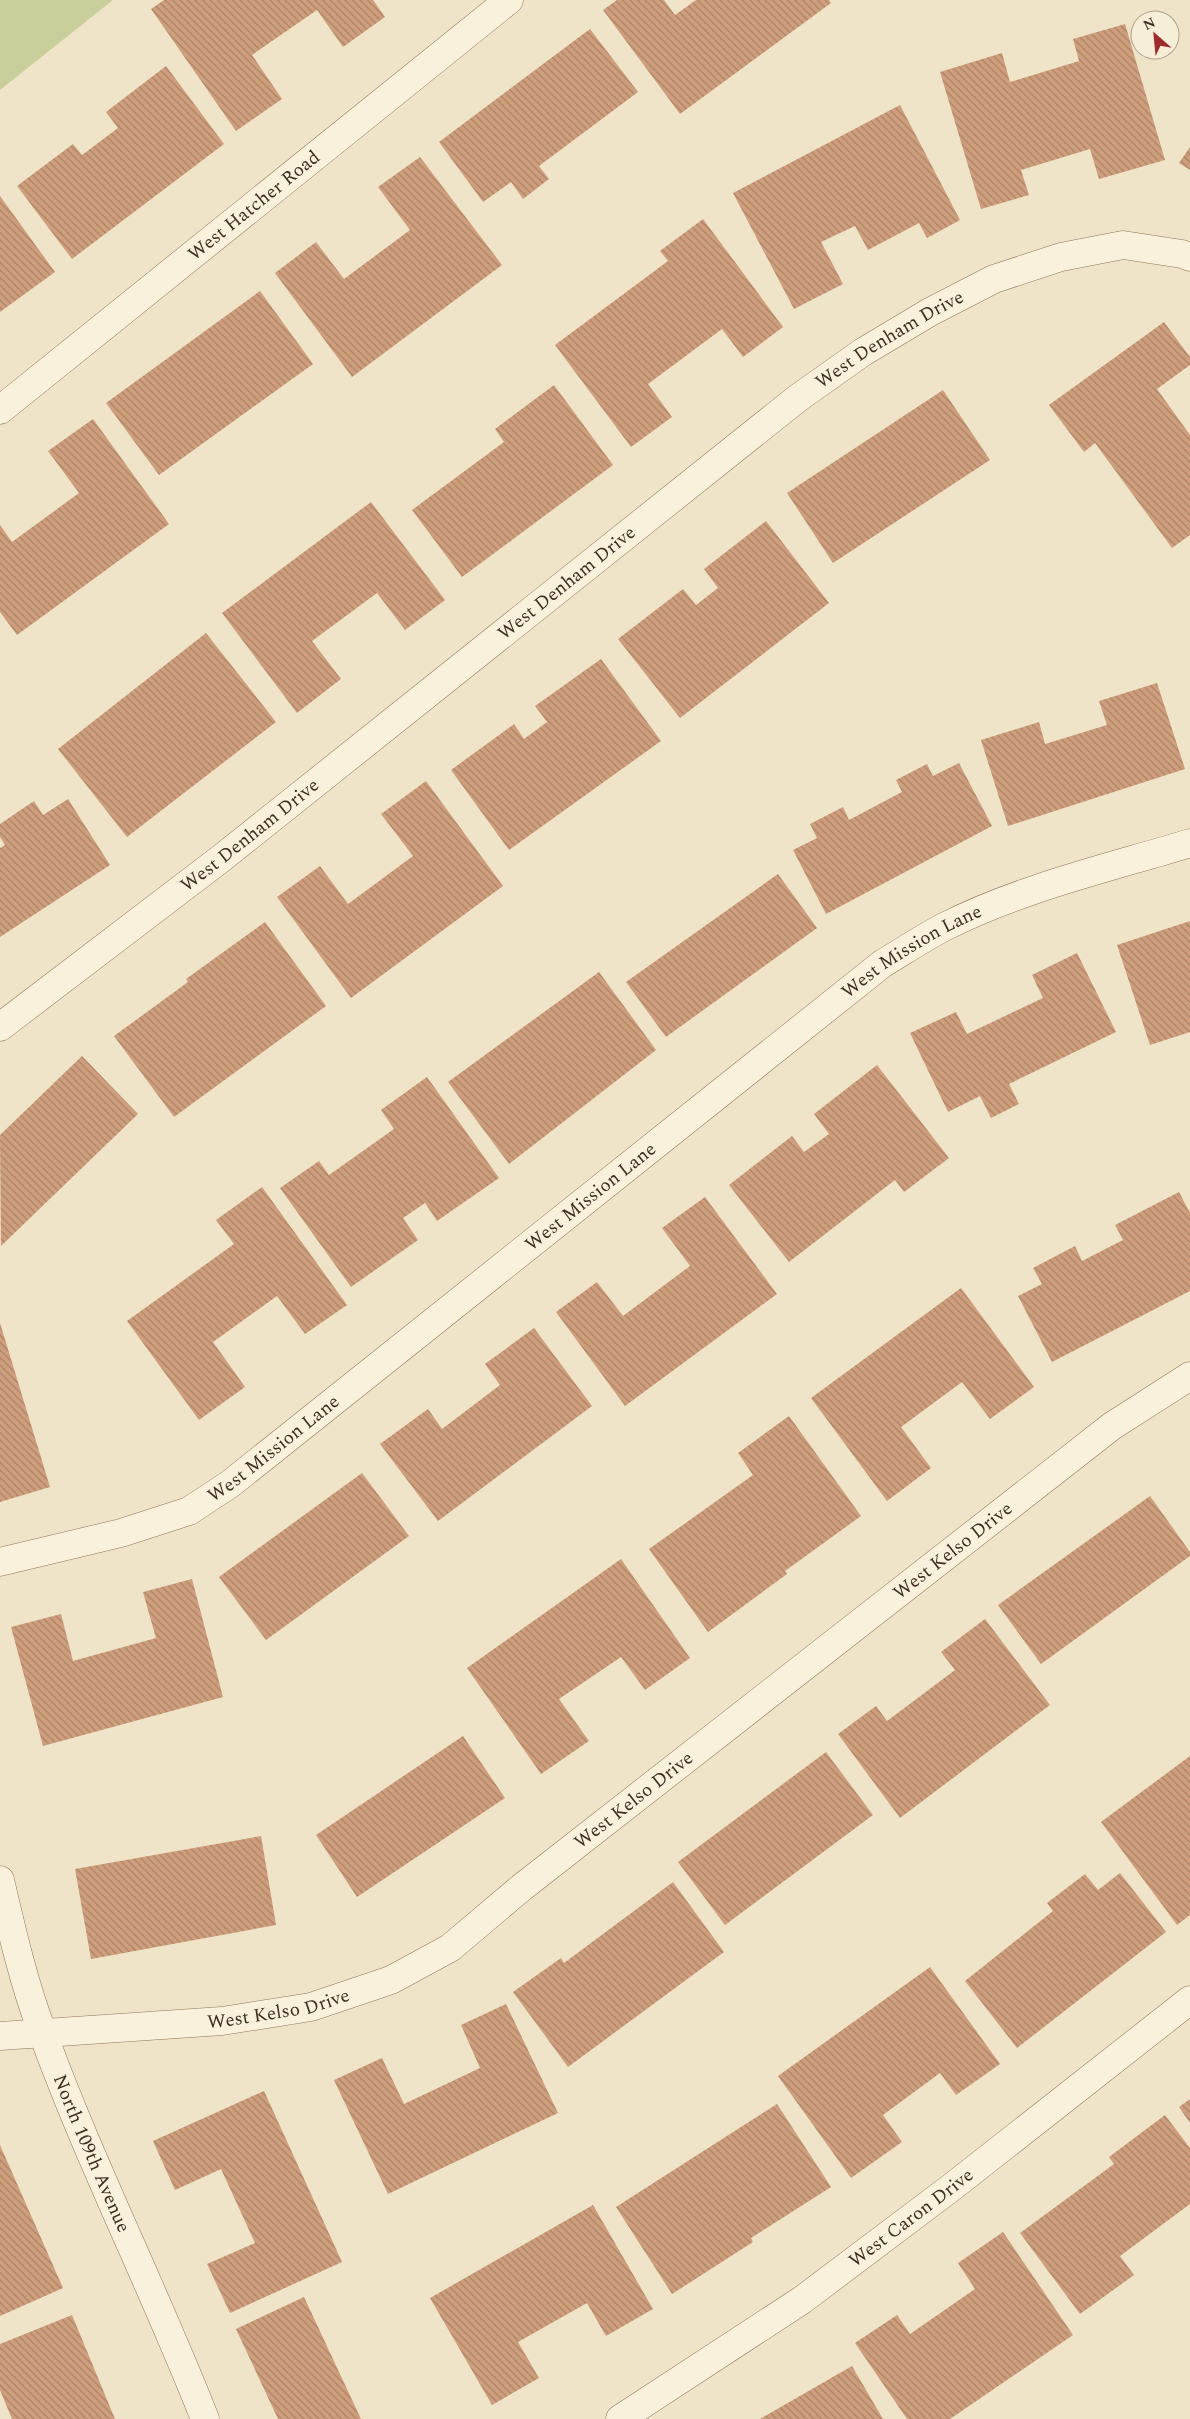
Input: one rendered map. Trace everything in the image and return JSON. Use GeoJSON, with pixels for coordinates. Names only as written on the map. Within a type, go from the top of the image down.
{"type":"FeatureCollection","features":[{"type":"Feature","properties":{"kind":"street","name":"West Hatcher Road"},"geometry":{"type":"LineString","coordinates":[[0,410],[509,0]]}},
{"type":"Feature","properties":{"kind":"street","name":"West Denham Drive"},"geometry":{"type":"LineString","coordinates":[[0,1027],[223,857],[798,398],[863,352],[930,312],[994,280],[1061,256],[1123,245],[1186,256]]}},
{"type":"Feature","properties":{"kind":"street","name":"West Mission Lane"},"geometry":{"type":"LineString","coordinates":[[0,1562],[121,1533],[189,1511],[222,1489],[889,959],[944,927],[978,912],[1050,885],[1190,843]]}},
{"type":"Feature","properties":{"kind":"street","name":"West Kelso Drive"},"geometry":{"type":"LineString","coordinates":[[0,2036],[222,2021],[311,2007],[391,1980],[450,1948],[521,1888],[1112,1426],[1190,1376]]}},
{"type":"Feature","properties":{"kind":"street","name":"North 109th Avenue"},"geometry":{"type":"LineString","coordinates":[[0,1880],[18,1955],[42,2032],[74,2116],[205,2419]]}},
{"type":"Feature","properties":{"kind":"street","name":"West Caron Drive"},"geometry":{"type":"LineString","coordinates":[[620,2419],[802,2300],[1190,2000]]}},
{"type":"Feature","properties":{"kind":"green space"},"geometry":{"type":"Polygon","coordinates":[[[0,0],[113,0],[0,90],[0,0]]]}},
{"type":"Feature","properties":{"kind":"building"},"geometry":{"type":"Polygon","coordinates":[[[164,0],[373,0],[385,17],[343,47],[317,10],[252,55],[282,99],[236,131],[151,9],[164,0]]]}},
{"type":"Feature","properties":{"kind":"building"},"geometry":{"type":"Polygon","coordinates":[[[617,0],[664,0],[675,15],[696,0],[829,0],[831,3],[680,114],[603,10],[617,0]]]}},
{"type":"Feature","properties":{"kind":"building"},"geometry":{"type":"Polygon","coordinates":[[[1125,24],[1130,41],[1130,60],[1136,60],[1165,160],[1099,179],[1090,149],[1021,170],[1029,195],[981,209],[940,72],[1002,53],[1010,82],[1079,61],[1073,39],[1125,24]]]}},
{"type":"Feature","properties":{"kind":"building"},"geometry":{"type":"Polygon","coordinates":[[[590,29],[638,92],[539,166],[549,179],[523,199],[511,182],[483,202],[439,142],[590,29]]]}},
{"type":"Feature","properties":{"kind":"building"},"geometry":{"type":"Polygon","coordinates":[[[166,66],[224,144],[72,259],[17,186],[73,144],[82,155],[118,128],[106,112],[166,66]]]}},
{"type":"Feature","properties":{"kind":"building"},"geometry":{"type":"Polygon","coordinates":[[[900,105],[960,220],[927,238],[919,223],[868,250],[855,226],[821,242],[843,284],[794,309],[733,193],[900,105]]]}},
{"type":"Feature","properties":{"kind":"building"},"geometry":{"type":"Polygon","coordinates":[[[1190,147],[1190,170],[1179,163],[1190,147]]]}},
{"type":"Feature","properties":{"kind":"building"},"geometry":{"type":"Polygon","coordinates":[[[420,157],[502,265],[352,377],[275,273],[316,242],[344,279],[410,230],[378,187],[420,157]]]}},
{"type":"Feature","properties":{"kind":"building"},"geometry":{"type":"Polygon","coordinates":[[[0,196],[55,272],[0,312],[0,196]]]}},
{"type":"Feature","properties":{"kind":"building"},"geometry":{"type":"Polygon","coordinates":[[[703,219],[783,327],[743,357],[722,329],[648,384],[672,417],[631,447],[555,345],[668,261],[660,251],[703,219]]]}},
{"type":"Feature","properties":{"kind":"building"},"geometry":{"type":"Polygon","coordinates":[[[260,291],[313,364],[159,475],[106,403],[260,291]]]}},
{"type":"Feature","properties":{"kind":"building"},"geometry":{"type":"Polygon","coordinates":[[[1164,322],[1190,357],[1190,365],[1157,389],[1190,435],[1190,535],[1172,548],[1095,443],[1084,452],[1049,405],[1164,322]]]}},
{"type":"Feature","properties":{"kind":"building"},"geometry":{"type":"Polygon","coordinates":[[[554,385],[613,465],[462,577],[412,510],[504,442],[495,429],[554,385]]]}},
{"type":"Feature","properties":{"kind":"building"},"geometry":{"type":"Polygon","coordinates":[[[943,390],[990,460],[833,563],[787,493],[943,390]]]}},
{"type":"Feature","properties":{"kind":"building"},"geometry":{"type":"Polygon","coordinates":[[[93,419],[169,524],[17,635],[0,612],[0,525],[12,542],[79,493],[48,451],[93,419]]]}},
{"type":"Feature","properties":{"kind":"building"},"geometry":{"type":"Polygon","coordinates":[[[371,502],[445,600],[405,630],[377,593],[312,641],[341,679],[297,713],[222,613],[371,502]]]}},
{"type":"Feature","properties":{"kind":"building"},"geometry":{"type":"Polygon","coordinates":[[[766,521],[829,603],[680,718],[618,639],[683,589],[696,605],[718,588],[704,569],[766,521]]]}},
{"type":"Feature","properties":{"kind":"building"},"geometry":{"type":"Polygon","coordinates":[[[206,633],[276,722],[127,837],[58,749],[206,633]]]}},
{"type":"Feature","properties":{"kind":"building"},"geometry":{"type":"Polygon","coordinates":[[[601,659],[661,741],[509,850],[451,770],[514,724],[524,739],[547,722],[535,706],[601,659]]]}},
{"type":"Feature","properties":{"kind":"building"},"geometry":{"type":"Polygon","coordinates":[[[1157,683],[1185,769],[1008,826],[981,740],[1039,722],[1045,744],[1107,725],[1099,701],[1157,683]]]}},
{"type":"Feature","properties":{"kind":"building"},"geometry":{"type":"Polygon","coordinates":[[[959,763],[992,826],[826,914],[793,850],[817,838],[810,824],[843,807],[849,820],[902,792],[896,780],[927,764],[933,776],[959,763]]]}},
{"type":"Feature","properties":{"kind":"building"},"geometry":{"type":"Polygon","coordinates":[[[426,781],[503,886],[351,998],[277,897],[320,866],[348,904],[413,856],[381,814],[426,781]]]}},
{"type":"Feature","properties":{"kind":"building"},"geometry":{"type":"Polygon","coordinates":[[[68,799],[110,865],[0,937],[0,848],[5,845],[0,837],[0,824],[34,801],[43,815],[68,799]]]}},
{"type":"Feature","properties":{"kind":"building"},"geometry":{"type":"Polygon","coordinates":[[[778,874],[817,928],[666,1037],[626,982],[778,874]]]}},
{"type":"Feature","properties":{"kind":"building"},"geometry":{"type":"Polygon","coordinates":[[[1190,921],[1190,1032],[1150,1045],[1117,945],[1190,921]]]}},
{"type":"Feature","properties":{"kind":"building"},"geometry":{"type":"Polygon","coordinates":[[[265,922],[326,1006],[174,1117],[114,1036],[188,982],[186,979],[265,922]]]}},
{"type":"Feature","properties":{"kind":"building"},"geometry":{"type":"Polygon","coordinates":[[[1077,953],[1116,1032],[1009,1084],[1019,1104],[991,1118],[980,1096],[948,1112],[910,1033],[956,1012],[967,1034],[1043,998],[1032,975],[1077,953]]]}},
{"type":"Feature","properties":{"kind":"building"},"geometry":{"type":"Polygon","coordinates":[[[599,972],[656,1050],[509,1164],[448,1082],[599,972]]]}},
{"type":"Feature","properties":{"kind":"building"},"geometry":{"type":"Polygon","coordinates":[[[82,1056],[138,1114],[1,1246],[0,1135],[82,1056]]]}},
{"type":"Feature","properties":{"kind":"building"},"geometry":{"type":"Polygon","coordinates":[[[877,1065],[949,1158],[904,1192],[895,1180],[789,1262],[729,1185],[792,1136],[804,1152],[829,1134],[814,1114],[877,1065]]]}},
{"type":"Feature","properties":{"kind":"building"},"geometry":{"type":"Polygon","coordinates":[[[427,1077],[499,1178],[437,1221],[425,1203],[403,1218],[418,1240],[351,1287],[280,1188],[319,1161],[329,1175],[394,1129],[381,1110],[427,1077]]]}},
{"type":"Feature","properties":{"kind":"building"},"geometry":{"type":"Polygon","coordinates":[[[262,1187],[347,1305],[305,1334],[277,1296],[213,1342],[245,1387],[199,1420],[127,1321],[234,1244],[216,1220],[262,1187]]]}},
{"type":"Feature","properties":{"kind":"building"},"geometry":{"type":"Polygon","coordinates":[[[1179,1192],[1190,1213],[1190,1291],[1052,1362],[1018,1296],[1042,1284],[1033,1268],[1075,1246],[1082,1261],[1123,1240],[1115,1225],[1179,1192]]]}},
{"type":"Feature","properties":{"kind":"building"},"geometry":{"type":"Polygon","coordinates":[[[705,1197],[777,1294],[625,1406],[556,1312],[597,1282],[623,1316],[690,1266],[662,1228],[705,1197]]]}},
{"type":"Feature","properties":{"kind":"building"},"geometry":{"type":"Polygon","coordinates":[[[961,1288],[1034,1387],[990,1419],[962,1382],[901,1427],[931,1468],[887,1501],[811,1398],[961,1288]]]}},
{"type":"Feature","properties":{"kind":"building"},"geometry":{"type":"Polygon","coordinates":[[[0,1323],[50,1487],[0,1502],[0,1323]]]}},
{"type":"Feature","properties":{"kind":"building"},"geometry":{"type":"Polygon","coordinates":[[[534,1328],[592,1406],[438,1521],[380,1444],[428,1409],[442,1429],[500,1385],[485,1364],[534,1328]]]}},
{"type":"Feature","properties":{"kind":"building"},"geometry":{"type":"Polygon","coordinates":[[[789,1416],[861,1516],[785,1571],[787,1574],[708,1632],[649,1549],[753,1475],[738,1453],[789,1416]]]}},
{"type":"Feature","properties":{"kind":"building"},"geometry":{"type":"Polygon","coordinates":[[[362,1473],[409,1536],[266,1640],[219,1577],[362,1473]]]}},
{"type":"Feature","properties":{"kind":"building"},"geometry":{"type":"Polygon","coordinates":[[[1150,1496],[1190,1552],[1190,1556],[1041,1664],[998,1605],[1150,1496]]]}},
{"type":"Feature","properties":{"kind":"building"},"geometry":{"type":"Polygon","coordinates":[[[621,1559],[690,1658],[645,1690],[621,1657],[559,1699],[589,1741],[541,1774],[467,1668],[621,1559]]]}},
{"type":"Feature","properties":{"kind":"building"},"geometry":{"type":"Polygon","coordinates":[[[192,1579],[223,1697],[43,1746],[11,1627],[61,1614],[73,1661],[156,1638],[143,1592],[192,1579]]]}},
{"type":"Feature","properties":{"kind":"building"},"geometry":{"type":"Polygon","coordinates":[[[985,1619],[1050,1705],[900,1818],[838,1734],[876,1706],[887,1721],[955,1670],[941,1652],[985,1619]]]}},
{"type":"Feature","properties":{"kind":"building"},"geometry":{"type":"Polygon","coordinates":[[[463,1736],[505,1798],[357,1897],[316,1835],[463,1736]]]}},
{"type":"Feature","properties":{"kind":"building"},"geometry":{"type":"Polygon","coordinates":[[[826,1752],[873,1815],[725,1925],[678,1862],[826,1752]]]}},
{"type":"Feature","properties":{"kind":"building"},"geometry":{"type":"Polygon","coordinates":[[[1190,1756],[1190,1915],[1177,1925],[1101,1822],[1190,1756]]]}},
{"type":"Feature","properties":{"kind":"building"},"geometry":{"type":"Polygon","coordinates":[[[261,1836],[276,1925],[91,1959],[75,1869],[261,1836]]]}},
{"type":"Feature","properties":{"kind":"building"},"geometry":{"type":"Polygon","coordinates":[[[1120,1873],[1166,1932],[1017,2048],[965,1981],[1053,1911],[1047,1903],[1085,1874],[1098,1890],[1120,1873]]]}},
{"type":"Feature","properties":{"kind":"building"},"geometry":{"type":"Polygon","coordinates":[[[673,1882],[724,1952],[568,2067],[513,1992],[561,1958],[564,1963],[673,1882]]]}},
{"type":"Feature","properties":{"kind":"building"},"geometry":{"type":"Polygon","coordinates":[[[930,1967],[1000,2064],[956,2095],[940,2073],[883,2115],[902,2142],[851,2178],[778,2076],[930,1967]]]}},
{"type":"Feature","properties":{"kind":"building"},"geometry":{"type":"Polygon","coordinates":[[[506,2004],[558,2113],[388,2194],[334,2080],[382,2058],[404,2104],[480,2068],[461,2025],[506,2004]]]}},
{"type":"Feature","properties":{"kind":"building"},"geometry":{"type":"Polygon","coordinates":[[[264,2091],[342,2262],[230,2313],[207,2264],[255,2243],[221,2169],[175,2190],[153,2141],[264,2091]]]}},
{"type":"Feature","properties":{"kind":"building"},"geometry":{"type":"Polygon","coordinates":[[[1190,2099],[1190,2123],[1179,2107],[1190,2099]]]}},
{"type":"Feature","properties":{"kind":"building"},"geometry":{"type":"Polygon","coordinates":[[[777,2104],[831,2187],[751,2238],[753,2242],[672,2294],[616,2207],[777,2104]]]}},
{"type":"Feature","properties":{"kind":"building"},"geometry":{"type":"Polygon","coordinates":[[[1165,2115],[1190,2148],[1190,2204],[1120,2256],[1134,2275],[1080,2314],[1020,2233],[1114,2164],[1109,2157],[1165,2115]]]}},
{"type":"Feature","properties":{"kind":"building"},"geometry":{"type":"Polygon","coordinates":[[[0,2145],[63,2288],[0,2316],[0,2145]]]}},
{"type":"Feature","properties":{"kind":"building"},"geometry":{"type":"Polygon","coordinates":[[[593,2205],[653,2309],[606,2336],[587,2303],[518,2342],[539,2378],[492,2405],[430,2298],[593,2205]]]}},
{"type":"Feature","properties":{"kind":"building"},"geometry":{"type":"Polygon","coordinates":[[[1003,2232],[1073,2335],[950,2419],[907,2419],[855,2343],[897,2315],[910,2334],[975,2289],[958,2263],[1003,2232]]]}},
{"type":"Feature","properties":{"kind":"building"},"geometry":{"type":"Polygon","coordinates":[[[304,2297],[361,2419],[278,2419],[236,2329],[304,2297]]]}},
{"type":"Feature","properties":{"kind":"building"},"geometry":{"type":"Polygon","coordinates":[[[72,2315],[115,2419],[12,2419],[0,2390],[0,2344],[72,2315]]]}},
{"type":"Feature","properties":{"kind":"building"},"geometry":{"type":"Polygon","coordinates":[[[852,2366],[883,2419],[760,2419],[852,2366]]]}}]}
